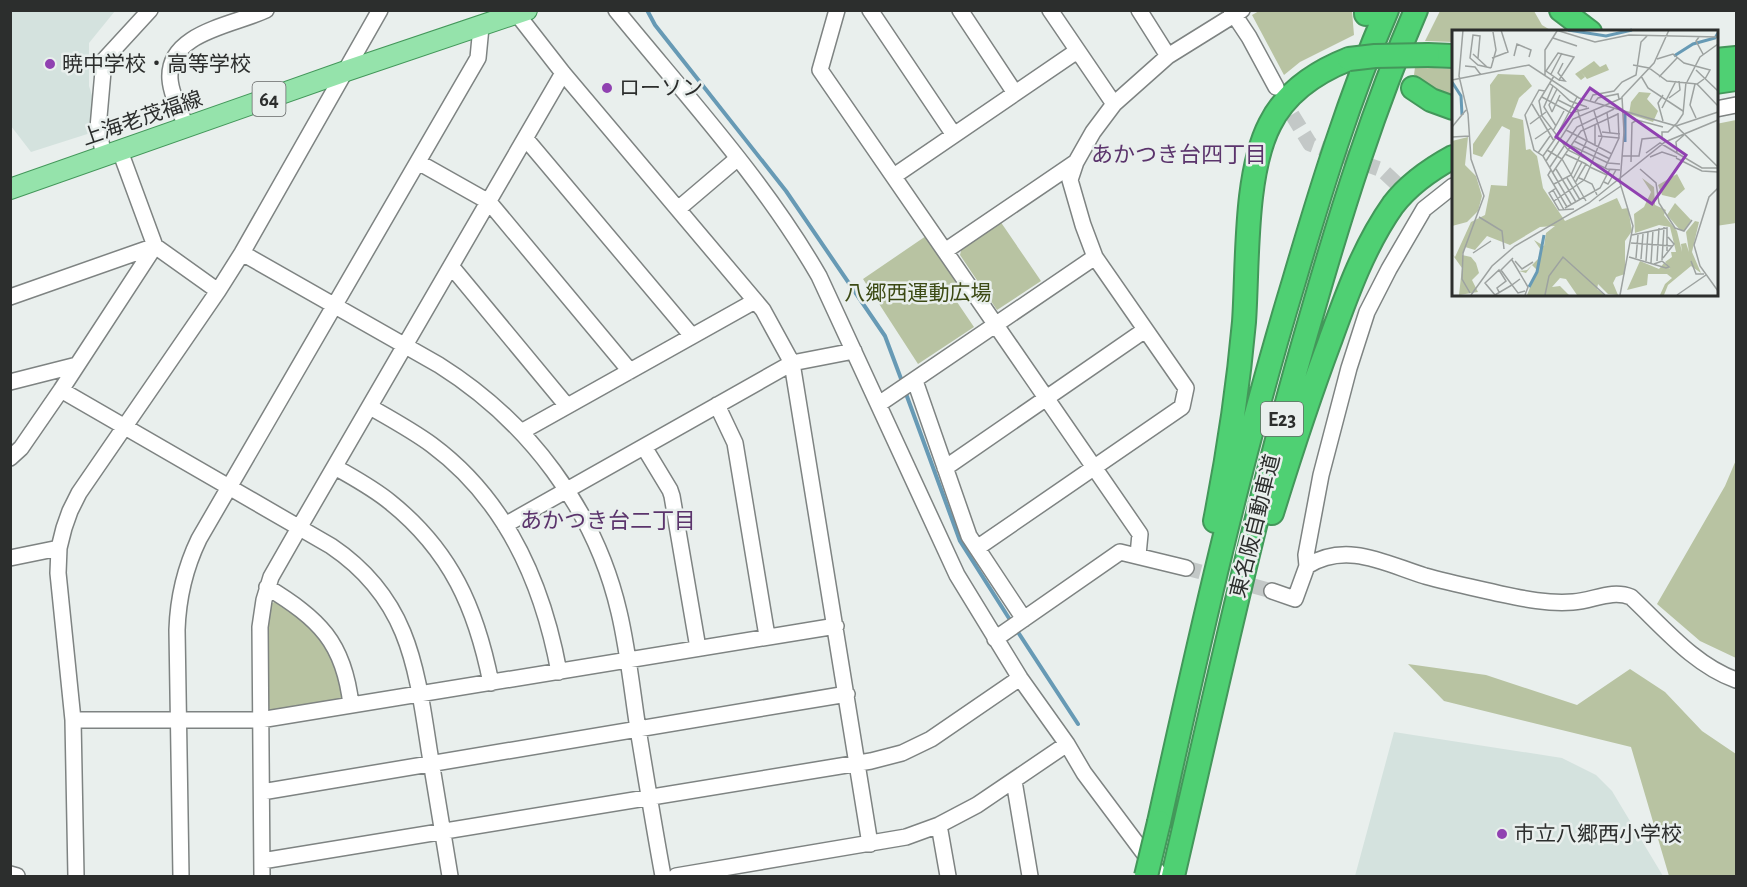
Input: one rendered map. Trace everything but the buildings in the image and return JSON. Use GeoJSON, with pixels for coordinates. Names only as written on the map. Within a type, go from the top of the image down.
{"type":"FeatureCollection","features":[{"type":"Feature","properties":{"kind":"highway","name":"東名阪自動車道"},"geometry":{"type":"LineString","coordinates":[[1173,876],[1264,488],[1309,322],[1363,149],[1416,10]]}},
{"type":"Feature","properties":{"kind":"highway"},"geometry":{"type":"LineString","coordinates":[[1561,10],[1587,30]]}},
{"type":"Feature","properties":{"kind":"highway","name":"東名阪自動車道"},"geometry":{"type":"LineString","coordinates":[[1146,876],[1269,365],[1373,12]]}},
{"type":"Feature","properties":{"kind":"highway"},"geometry":{"type":"LineString","coordinates":[[1183,715],[1204,573],[1236,402],[1244,322],[1251,200],[1255,168],[1268,126],[1280,106],[1296,90],[1313,77],[1349,59],[1395,55],[1452,56]]}},
{"type":"Feature","properties":{"kind":"highway"},"geometry":{"type":"LineString","coordinates":[[1717,80],[1726,63]]}},
{"type":"Feature","properties":{"kind":"highway"},"geometry":{"type":"LineString","coordinates":[[1413,88],[1431,100],[1452,108]]}},
{"type":"Feature","properties":{"kind":"highway"},"geometry":{"type":"LineString","coordinates":[[1208,725],[1279,492],[1322,363],[1363,257],[1394,204],[1430,169],[1452,158]]}},
{"type":"Feature","properties":{"kind":"main road","name":"上海老茂福線"},"geometry":{"type":"LineString","coordinates":[[10,189],[522,12]]}},
{"type":"Feature","properties":{"kind":"street"},"geometry":{"type":"LineString","coordinates":[[150,10],[104,60],[98,128],[155,246],[218,291]]}},
{"type":"Feature","properties":{"kind":"street"},"geometry":{"type":"LineString","coordinates":[[187,128],[170,79],[173,61],[178,52],[204,33],[266,10]]}},
{"type":"Feature","properties":{"kind":"street"},"geometry":{"type":"LineString","coordinates":[[616,10],[738,158],[796,236],[819,276],[957,575],[1020,678],[1084,772],[1161,876]]}},
{"type":"Feature","properties":{"kind":"street"},"geometry":{"type":"LineString","coordinates":[[837,10],[820,70],[1140,534],[1138,555]]}},
{"type":"Feature","properties":{"kind":"street"},"geometry":{"type":"LineString","coordinates":[[870,10],[954,135]]}},
{"type":"Feature","properties":{"kind":"street"},"geometry":{"type":"LineString","coordinates":[[960,10],[1016,93]]}},
{"type":"Feature","properties":{"kind":"street"},"geometry":{"type":"LineString","coordinates":[[1050,10],[1114,104]]}},
{"type":"Feature","properties":{"kind":"street"},"geometry":{"type":"LineString","coordinates":[[1139,10],[1168,56]]}},
{"type":"Feature","properties":{"kind":"street"},"geometry":{"type":"LineString","coordinates":[[76,876],[73,720],[58,573],[59,548],[70,511],[79,493],[242,253],[378,11]]}},
{"type":"Feature","properties":{"kind":"street"},"geometry":{"type":"LineString","coordinates":[[522,12],[563,73],[755,301],[774,329],[792,363],[870,844]]}},
{"type":"Feature","properties":{"kind":"street"},"geometry":{"type":"LineString","coordinates":[[977,548],[1182,407],[1186,388],[1095,257],[1077,208],[1070,180],[1076,162],[1093,132],[1114,104],[1168,56],[1235,12],[1276,87]]}},
{"type":"Feature","properties":{"kind":"street"},"geometry":{"type":"LineString","coordinates":[[181,876],[177,615],[182,585],[199,539],[478,58],[481,27]]}},
{"type":"Feature","properties":{"kind":"street"},"geometry":{"type":"LineString","coordinates":[[894,177],[1077,51]]}},
{"type":"Feature","properties":{"kind":"street"},"geometry":{"type":"LineString","coordinates":[[563,73],[267,587],[260,627],[262,869],[443,833],[857,764],[902,753],[931,739],[1020,678]]}},
{"type":"Feature","properties":{"kind":"street"},"geometry":{"type":"LineString","coordinates":[[1717,109],[1737,105]]}},
{"type":"Feature","properties":{"kind":"street"},"geometry":{"type":"LineString","coordinates":[[526,139],[692,336]]}},
{"type":"Feature","properties":{"kind":"street"},"geometry":{"type":"LineString","coordinates":[[678,209],[738,158]]}},
{"type":"Feature","properties":{"kind":"street"},"geometry":{"type":"LineString","coordinates":[[418,162],[489,202],[630,371]]}},
{"type":"Feature","properties":{"kind":"street"},"geometry":{"type":"LineString","coordinates":[[945,251],[1076,162]]}},
{"type":"Feature","properties":{"kind":"street"},"geometry":{"type":"LineString","coordinates":[[1272,591],[1295,599],[1307,566],[1306,555],[1321,475],[1355,347],[1367,312],[1420,206],[1452,187]]}},
{"type":"Feature","properties":{"kind":"street"},"geometry":{"type":"LineString","coordinates":[[10,297],[155,246]]}},
{"type":"Feature","properties":{"kind":"street"},"geometry":{"type":"LineString","coordinates":[[10,458],[21,448],[61,390],[155,246]]}},
{"type":"Feature","properties":{"kind":"street"},"geometry":{"type":"LineString","coordinates":[[242,253],[405,346],[475,390],[521,432],[543,456],[566,489],[591,533],[619,610],[663,876]]}},
{"type":"Feature","properties":{"kind":"street"},"geometry":{"type":"LineString","coordinates":[[879,404],[1095,257]]}},
{"type":"Feature","properties":{"kind":"street"},"geometry":{"type":"LineString","coordinates":[[451,266],[567,406]]}},
{"type":"Feature","properties":{"kind":"street"},"geometry":{"type":"LineString","coordinates":[[521,432],[755,301]]}},
{"type":"Feature","properties":{"kind":"street"},"geometry":{"type":"LineString","coordinates":[[945,468],[1145,330]]}},
{"type":"Feature","properties":{"kind":"street"},"geometry":{"type":"LineString","coordinates":[[505,525],[792,363],[854,351]]}},
{"type":"Feature","properties":{"kind":"street"},"geometry":{"type":"LineString","coordinates":[[10,382],[77,365]]}},
{"type":"Feature","properties":{"kind":"street"},"geometry":{"type":"LineString","coordinates":[[907,386],[945,468],[969,536],[1017,623]]}},
{"type":"Feature","properties":{"kind":"street"},"geometry":{"type":"LineString","coordinates":[[61,390],[341,553],[369,578],[382,594],[403,630],[412,656],[421,695],[450,876]]}},
{"type":"Feature","properties":{"kind":"street"},"geometry":{"type":"LineString","coordinates":[[717,405],[735,443],[767,636]]}},
{"type":"Feature","properties":{"kind":"street"},"geometry":{"type":"LineString","coordinates":[[370,407],[415,434],[441,453],[478,489],[505,525],[520,550],[538,592],[553,637],[559,672]]}},
{"type":"Feature","properties":{"kind":"street"},"geometry":{"type":"LineString","coordinates":[[644,447],[672,496],[698,648]]}},
{"type":"Feature","properties":{"kind":"street"},"geometry":{"type":"LineString","coordinates":[[335,467],[371,489],[410,519],[452,571],[477,625],[491,683]]}},
{"type":"Feature","properties":{"kind":"street"},"geometry":{"type":"LineString","coordinates":[[10,558],[59,548]]}},
{"type":"Feature","properties":{"kind":"street"},"geometry":{"type":"LineString","coordinates":[[995,639],[1120,552],[1186,568]]}},
{"type":"Feature","properties":{"kind":"street"},"geometry":{"type":"LineString","coordinates":[[1307,566],[1328,557],[1354,555],[1389,562],[1425,576],[1461,585],[1540,601],[1576,602],[1606,594],[1624,594],[1631,597],[1678,644],[1721,674],[1737,680]]}},
{"type":"Feature","properties":{"kind":"street"},"geometry":{"type":"LineString","coordinates":[[267,587],[307,614],[328,637],[342,665],[351,705]]}},
{"type":"Feature","properties":{"kind":"street"},"geometry":{"type":"LineString","coordinates":[[73,720],[260,720],[836,626]]}},
{"type":"Feature","properties":{"kind":"street"},"geometry":{"type":"LineString","coordinates":[[262,792],[847,694]]}},
{"type":"Feature","properties":{"kind":"street"},"geometry":{"type":"LineString","coordinates":[[676,876],[906,837],[939,825],[977,805],[1067,744]]}},
{"type":"Feature","properties":{"kind":"street"},"geometry":{"type":"LineString","coordinates":[[1014,781],[1030,876]]}},
{"type":"Feature","properties":{"kind":"street"},"geometry":{"type":"LineString","coordinates":[[939,825],[948,876]]}},
{"type":"Feature","properties":{"kind":"street"},"geometry":{"type":"LineString","coordinates":[[10,874],[17,876]]}},
{"type":"Feature","properties":{"kind":"shaded area","name":"暁中学校・高等学校"},"geometry":{"type":"Polygon","coordinates":[[[11,11],[115,11],[89,43],[89,86],[103,129],[31,152],[11,126],[11,11]]]}},
{"type":"Feature","properties":{"kind":"shaded area","name":"市立八郷西小学校"},"geometry":{"type":"Polygon","coordinates":[[[1394,732],[1562,758],[1596,775],[1612,791],[1663,876],[1355,876],[1394,732]]]}},
{"type":"Feature","properties":{"kind":"green space"},"geometry":{"type":"Polygon","coordinates":[[[1259,11],[1352,11],[1354,35],[1300,62],[1284,75],[1252,15],[1259,11]]]}},
{"type":"Feature","properties":{"kind":"green space"},"geometry":{"type":"Polygon","coordinates":[[[1440,11],[1534,11],[1542,25],[1550,30],[1452,30],[1452,42],[1425,41],[1440,11]]]}},
{"type":"Feature","properties":{"kind":"green space"},"geometry":{"type":"Polygon","coordinates":[[[1415,67],[1452,69],[1452,96],[1422,83],[1414,75],[1415,67]]]}},
{"type":"Feature","properties":{"kind":"green space"},"geometry":{"type":"Polygon","coordinates":[[[1736,120],[1736,223],[1717,226],[1717,124],[1736,120]]]}},
{"type":"Feature","properties":{"kind":"green space"},"geometry":{"type":"Polygon","coordinates":[[[1000,221],[1041,281],[997,310],[960,255],[962,247],[1000,221]]]}},
{"type":"Feature","properties":{"kind":"green space","name":"八郷西運動広場"},"geometry":{"type":"Polygon","coordinates":[[[926,236],[966,295],[957,302],[974,327],[918,364],[863,279],[926,236]]]}},
{"type":"Feature","properties":{"kind":"green space"},"geometry":{"type":"Polygon","coordinates":[[[1736,460],[1736,658],[1700,641],[1657,604],[1725,486],[1736,460]]]}},
{"type":"Feature","properties":{"kind":"green space"},"geometry":{"type":"Polygon","coordinates":[[[277,600],[310,624],[331,649],[344,695],[340,700],[273,711],[268,708],[266,633],[271,604],[277,600]]]}},
{"type":"Feature","properties":{"kind":"green space"},"geometry":{"type":"Polygon","coordinates":[[[1408,664],[1486,675],[1577,705],[1630,669],[1665,692],[1702,731],[1736,754],[1736,876],[1669,876],[1631,747],[1444,701],[1408,664]]]}},
{"type":"Feature","properties":{"kind":"waterway"},"geometry":{"type":"LineString","coordinates":[[647,10],[655,25],[786,191],[885,336],[903,384]]}},
{"type":"Feature","properties":{"kind":"waterway"},"geometry":{"type":"LineString","coordinates":[[905,391],[960,541],[1012,623]]}},
{"type":"Feature","properties":{"kind":"waterway"},"geometry":{"type":"LineString","coordinates":[[1016,629],[1078,724]]}},
{"type":"Feature","properties":{"kind":"tunnel"},"geometry":{"type":"LineString","coordinates":[[1280,95],[1310,144],[1382,170],[1416,202]]}},
{"type":"Feature","properties":{"kind":"tunnel"},"geometry":{"type":"LineString","coordinates":[[1186,568],[1272,591]]}},
{"type":"Feature","properties":{"kind":"place","name":"暁中学校・高等学校"},"geometry":{"type":"Point","coordinates":[50,64]}},
{"type":"Feature","properties":{"kind":"place","name":"ローソン"},"geometry":{"type":"Point","coordinates":[607,88]}},
{"type":"Feature","properties":{"kind":"place","name":"市立八郷西小学校"},"geometry":{"type":"Point","coordinates":[1502,834]}},
{"type":"Feature","properties":{"kind":"district","name":"あかつき台四丁目"},"geometry":{"type":"Point","coordinates":[1179,154]}},
{"type":"Feature","properties":{"kind":"district","name":"あかつき台二丁目"},"geometry":{"type":"Point","coordinates":[608,520]}}]}
